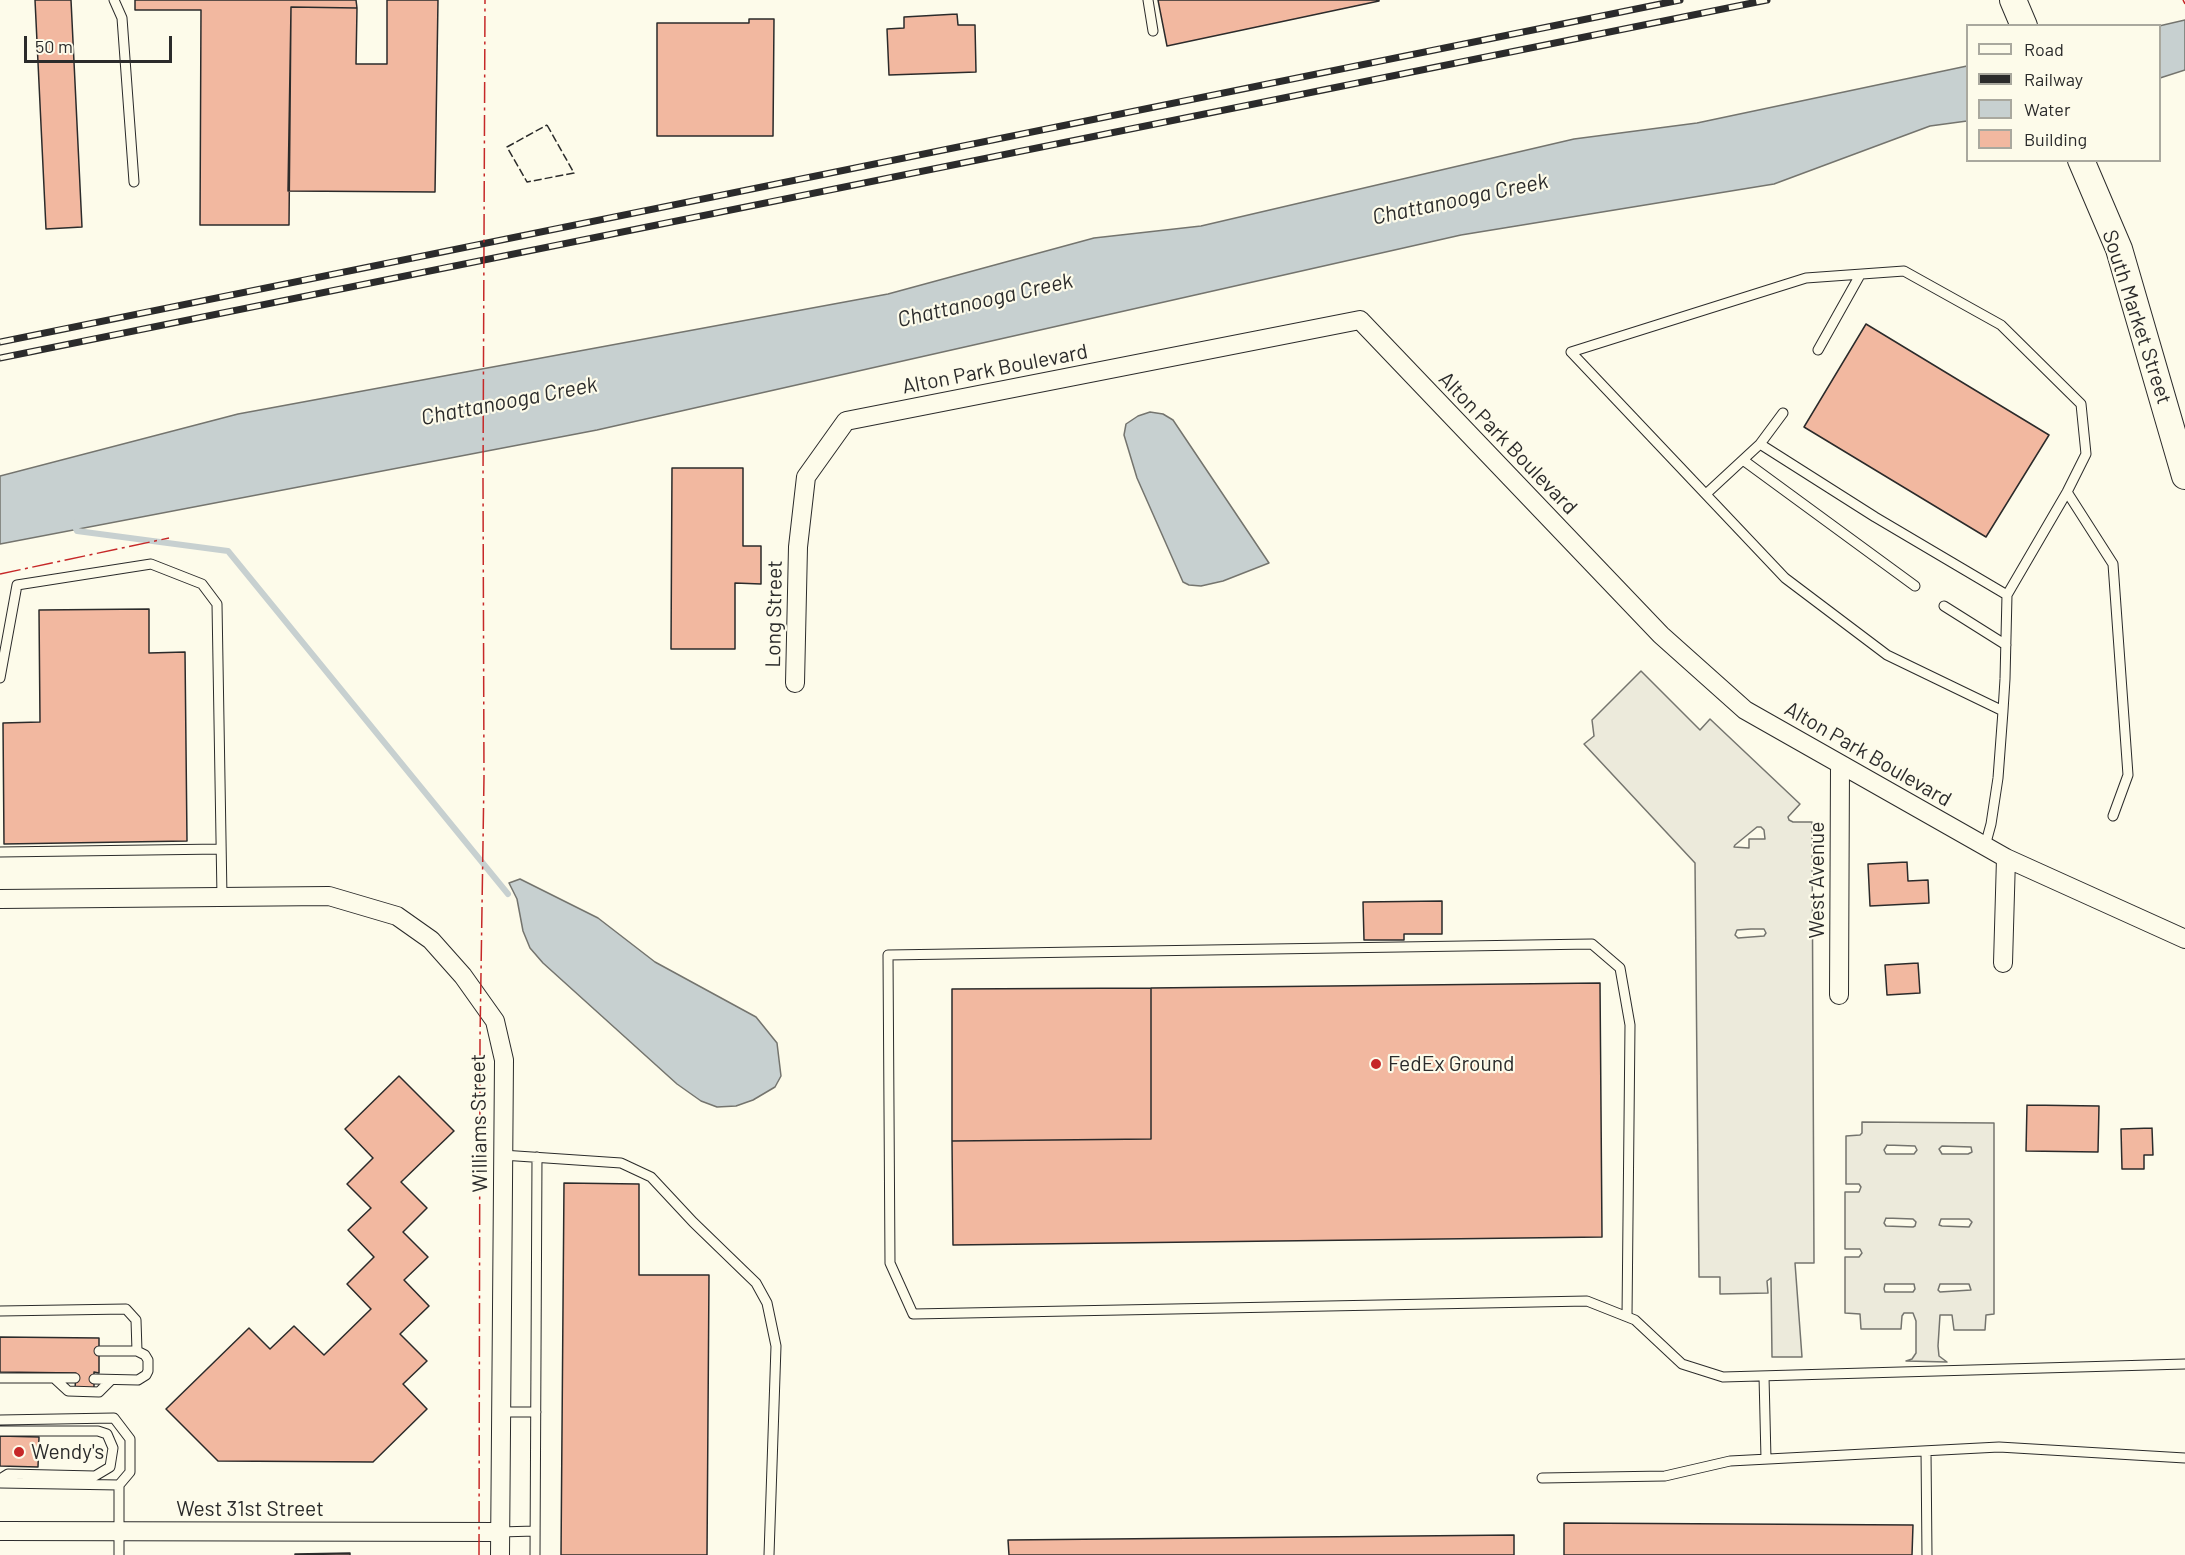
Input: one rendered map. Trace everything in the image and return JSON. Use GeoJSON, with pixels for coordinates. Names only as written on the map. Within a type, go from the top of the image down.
{"type":"FeatureCollection","features":[{"type":"Feature","properties":{"kind":"main road"},"geometry":{"type":"LineString","coordinates":[[2013,0],[2023,24]]}},
{"type":"Feature","properties":{"kind":"main road","name":"South Market Street"},"geometry":{"type":"LineString","coordinates":[[2082,162],[2119,249],[2185,476]]}},
{"type":"Feature","properties":{"kind":"street","name":"Alton Park Boulevard"},"geometry":{"type":"LineString","coordinates":[[798,547],[806,477],[846,421],[1360,320],[1661,635],[1745,711],[2006,858],[2185,939]]}},
{"type":"Feature","properties":{"kind":"street","name":"Long Street"},"geometry":{"type":"LineString","coordinates":[[795,683],[798,547]]}},
{"type":"Feature","properties":{"kind":"street","name":"West Avenue"},"geometry":{"type":"LineString","coordinates":[[1839,995],[1840,765]]}},
{"type":"Feature","properties":{"kind":"street"},"geometry":{"type":"LineString","coordinates":[[2004,963],[2006,858]]}},
{"type":"Feature","properties":{"kind":"street","name":"Williams Street"},"geometry":{"type":"LineString","coordinates":[[0,899],[329,896],[397,916],[431,940],[463,976],[495,1021],[504,1060],[500,1555]]}},
{"type":"Feature","properties":{"kind":"street","name":"West 31st Street"},"geometry":{"type":"LineString","coordinates":[[0,1531],[500,1532]]}},
{"type":"Feature","properties":{"kind":"lane"},"geometry":{"type":"LineString","coordinates":[[114,0],[122,18],[134,182]]}},
{"type":"Feature","properties":{"kind":"lane"},"geometry":{"type":"LineString","coordinates":[[1148,0],[1153,31]]}},
{"type":"Feature","properties":{"kind":"lane"},"geometry":{"type":"LineString","coordinates":[[1985,846],[1992,824],[1998,778],[2003,711],[2007,596],[2067,492],[2086,454],[2081,405],[2001,325],[1904,271],[1806,278],[1571,352],[1785,578],[1887,655],[2003,711]]}},
{"type":"Feature","properties":{"kind":"lane"},"geometry":{"type":"LineString","coordinates":[[1818,350],[1860,274]]}},
{"type":"Feature","properties":{"kind":"lane"},"geometry":{"type":"LineString","coordinates":[[1706,494],[1760,444],[1783,412]]}},
{"type":"Feature","properties":{"kind":"lane"},"geometry":{"type":"LineString","coordinates":[[1760,444],[1875,517],[2007,596]]}},
{"type":"Feature","properties":{"kind":"lane"},"geometry":{"type":"LineString","coordinates":[[1743,459],[1915,586]]}},
{"type":"Feature","properties":{"kind":"lane"},"geometry":{"type":"LineString","coordinates":[[2067,492],[2113,564],[2128,775],[2114,816]]}},
{"type":"Feature","properties":{"kind":"lane"},"geometry":{"type":"LineString","coordinates":[[0,678],[17,585],[151,564],[202,584],[217,604],[222,897]]}},
{"type":"Feature","properties":{"kind":"lane"},"geometry":{"type":"LineString","coordinates":[[1944,606],[2006,645]]}},
{"type":"Feature","properties":{"kind":"lane"},"geometry":{"type":"LineString","coordinates":[[0,852],[221,849]]}},
{"type":"Feature","properties":{"kind":"lane"},"geometry":{"type":"LineString","coordinates":[[1627,1316],[1630,1025],[1620,968],[1592,944],[888,955],[890,1263],[914,1314],[1587,1301],[1635,1320],[1682,1364],[1723,1377],[2185,1364]]}},
{"type":"Feature","properties":{"kind":"lane"},"geometry":{"type":"LineString","coordinates":[[502,1155],[621,1163],[651,1177],[693,1222],[756,1283],[766,1303],[776,1346],[769,1555]]}},
{"type":"Feature","properties":{"kind":"lane"},"geometry":{"type":"LineString","coordinates":[[535,1555],[537,1157]]}},
{"type":"Feature","properties":{"kind":"lane"},"geometry":{"type":"LineString","coordinates":[[0,1311],[126,1309],[136,1320],[137,1351]]}},
{"type":"Feature","properties":{"kind":"lane"},"geometry":{"type":"LineString","coordinates":[[94,1379],[138,1380],[146,1375],[148,1360],[145,1355],[137,1351],[99,1351]]}},
{"type":"Feature","properties":{"kind":"lane"},"geometry":{"type":"LineString","coordinates":[[1764,1376],[1766,1459]]}},
{"type":"Feature","properties":{"kind":"lane"},"geometry":{"type":"LineString","coordinates":[[0,1378],[75,1378]]}},
{"type":"Feature","properties":{"kind":"lane"},"geometry":{"type":"LineString","coordinates":[[55,1379],[68,1391],[99,1392],[111,1380]]}},
{"type":"Feature","properties":{"kind":"lane"},"geometry":{"type":"LineString","coordinates":[[501,1412],[536,1412]]}},
{"type":"Feature","properties":{"kind":"lane"},"geometry":{"type":"LineString","coordinates":[[0,1420],[114,1418],[129,1439],[130,1472],[119,1485],[119,1555]]}},
{"type":"Feature","properties":{"kind":"lane"},"geometry":{"type":"LineString","coordinates":[[0,1431],[98,1431],[107,1434],[113,1448],[110,1467],[95,1476],[8,1474],[0,1481]]}},
{"type":"Feature","properties":{"kind":"lane"},"geometry":{"type":"LineString","coordinates":[[1542,1478],[1665,1476],[1730,1461],[1999,1447],[2185,1458]]}},
{"type":"Feature","properties":{"kind":"lane"},"geometry":{"type":"LineString","coordinates":[[1926,1451],[1927,1555]]}},
{"type":"Feature","properties":{"kind":"lane"},"geometry":{"type":"LineString","coordinates":[[0,1481],[119,1485]]}},
{"type":"Feature","properties":{"kind":"lane"},"geometry":{"type":"LineString","coordinates":[[500,1532],[535,1531]]}},
{"type":"Feature","properties":{"kind":"shaded area"},"geometry":{"type":"Polygon","coordinates":[[[1641,671],[1700,730],[1710,719],[1800,804],[1788,817],[1789,820],[1812,822],[1814,1263],[1795,1263],[1802,1357],[1772,1357],[1771,1278],[1767,1281],[1768,1293],[1720,1294],[1720,1277],[1699,1277],[1695,863],[1584,744],[1594,736],[1592,720],[1641,671]],[[1757,827],[1734,847],[1749,848],[1749,839],[1765,839],[1764,830],[1757,827]],[[1764,929],[1737,930],[1735,935],[1738,938],[1764,936],[1766,933],[1764,929]]]}},
{"type":"Feature","properties":{"kind":"shaded area"},"geometry":{"type":"Polygon","coordinates":[[[1862,1122],[1994,1123],[1994,1314],[1986,1315],[1985,1330],[1954,1330],[1952,1315],[1940,1315],[1939,1356],[1947,1362],[1906,1361],[1912,1359],[1916,1353],[1916,1321],[1913,1313],[1904,1313],[1901,1329],[1861,1329],[1860,1314],[1845,1313],[1845,1257],[1859,1257],[1862,1253],[1860,1249],[1845,1249],[1845,1192],[1859,1192],[1861,1187],[1859,1184],[1846,1184],[1846,1136],[1862,1133],[1862,1122]],[[1887,1145],[1884,1150],[1886,1154],[1914,1154],[1917,1150],[1915,1146],[1887,1145]],[[1942,1146],[1939,1149],[1942,1154],[1972,1152],[1971,1147],[1942,1146]],[[1886,1218],[1884,1223],[1886,1226],[1913,1227],[1916,1222],[1913,1219],[1886,1218]],[[1941,1219],[1939,1225],[1969,1227],[1972,1222],[1969,1219],[1941,1219]],[[1885,1284],[1885,1292],[1913,1292],[1915,1289],[1914,1284],[1885,1284]],[[1940,1284],[1938,1290],[1940,1292],[1971,1290],[1969,1284],[1940,1284]]]}},
{"type":"Feature","properties":{"kind":"water"},"geometry":{"type":"Polygon","coordinates":[[[2185,20],[2185,70],[2161,78],[2161,26],[2185,20]]]}},
{"type":"Feature","properties":{"kind":"water","name":"Chattanooga Creek"},"geometry":{"type":"Polygon","coordinates":[[[1966,66],[1966,121],[1930,126],[1774,184],[1461,235],[597,430],[0,544],[0,476],[238,414],[888,294],[1094,238],[1201,226],[1574,139],[1697,123],[1966,66]]]}},
{"type":"Feature","properties":{"kind":"water"},"geometry":{"type":"Polygon","coordinates":[[[1150,412],[1163,414],[1173,420],[1269,563],[1223,581],[1201,586],[1183,582],[1137,478],[1124,435],[1126,424],[1150,412]]]}},
{"type":"Feature","properties":{"kind":"water"},"geometry":{"type":"Polygon","coordinates":[[[520,879],[598,918],[655,962],[756,1017],[777,1043],[781,1076],[775,1087],[753,1100],[736,1106],[717,1107],[701,1101],[677,1084],[543,963],[530,948],[523,931],[517,899],[509,883],[520,879]]]}},
{"type":"Feature","properties":{"kind":"building"},"geometry":{"type":"Polygon","coordinates":[[[35,0],[71,0],[82,227],[46,229],[35,0]]]}},
{"type":"Feature","properties":{"kind":"building"},"geometry":{"type":"Polygon","coordinates":[[[135,0],[356,0],[357,8],[291,7],[289,225],[200,225],[201,10],[135,10],[135,0]]]}},
{"type":"Feature","properties":{"kind":"building"},"geometry":{"type":"Polygon","coordinates":[[[387,0],[438,0],[435,192],[288,191],[291,7],[357,8],[356,64],[387,64],[387,0]]]}},
{"type":"Feature","properties":{"kind":"building"},"geometry":{"type":"Polygon","coordinates":[[[1158,0],[1379,0],[1379,1],[1167,46],[1158,0]]]}},
{"type":"Feature","properties":{"kind":"building"},"geometry":{"type":"Polygon","coordinates":[[[957,14],[958,25],[975,25],[976,72],[889,75],[887,29],[904,28],[904,17],[957,14]]]}},
{"type":"Feature","properties":{"kind":"building"},"geometry":{"type":"Polygon","coordinates":[[[749,19],[774,19],[773,136],[657,136],[657,23],[749,23],[749,19]]]}},
{"type":"Feature","properties":{"kind":"building"},"geometry":{"type":"Polygon","coordinates":[[[1866,324],[2049,435],[1986,537],[1804,427],[1866,324]]]}},
{"type":"Feature","properties":{"kind":"building"},"geometry":{"type":"Polygon","coordinates":[[[672,468],[743,468],[743,546],[761,546],[761,584],[735,583],[735,649],[671,649],[672,468]]]}},
{"type":"Feature","properties":{"kind":"building"},"geometry":{"type":"Polygon","coordinates":[[[149,609],[149,653],[185,652],[187,841],[4,844],[3,723],[40,722],[39,610],[149,609]]]}},
{"type":"Feature","properties":{"kind":"building"},"geometry":{"type":"Polygon","coordinates":[[[1907,862],[1908,881],[1928,880],[1929,903],[1870,906],[1868,864],[1907,862]]]}},
{"type":"Feature","properties":{"kind":"building"},"geometry":{"type":"Polygon","coordinates":[[[1442,901],[1442,934],[1404,934],[1404,940],[1364,940],[1363,902],[1442,901]]]}},
{"type":"Feature","properties":{"kind":"building"},"geometry":{"type":"Polygon","coordinates":[[[1918,963],[1920,993],[1887,995],[1885,965],[1918,963]]]}},
{"type":"Feature","properties":{"kind":"building","name":"FedEx Ground"},"geometry":{"type":"Polygon","coordinates":[[[1600,983],[1602,1237],[953,1245],[952,1141],[1151,1139],[1151,988],[1600,983]]]}},
{"type":"Feature","properties":{"kind":"building"},"geometry":{"type":"Polygon","coordinates":[[[1151,988],[1151,1139],[952,1141],[952,989],[1151,988]]]}},
{"type":"Feature","properties":{"kind":"building"},"geometry":{"type":"Polygon","coordinates":[[[399,1076],[454,1131],[401,1182],[427,1208],[403,1232],[428,1257],[404,1280],[429,1306],[400,1334],[427,1361],[403,1384],[427,1409],[373,1462],[218,1461],[166,1409],[249,1328],[270,1349],[294,1326],[324,1355],[371,1309],[347,1284],[374,1257],[348,1230],[371,1208],[347,1184],[373,1158],[345,1129],[399,1076]]]}},
{"type":"Feature","properties":{"kind":"building"},"geometry":{"type":"Polygon","coordinates":[[[2027,1105],[2099,1106],[2098,1152],[2026,1151],[2027,1105]]]}},
{"type":"Feature","properties":{"kind":"building"},"geometry":{"type":"Polygon","coordinates":[[[2152,1128],[2153,1155],[2144,1155],[2144,1169],[2122,1169],[2121,1129],[2152,1128]]]}},
{"type":"Feature","properties":{"kind":"building"},"geometry":{"type":"Polygon","coordinates":[[[564,1183],[639,1184],[639,1275],[709,1275],[707,1555],[561,1555],[564,1183]]]}},
{"type":"Feature","properties":{"kind":"building"},"geometry":{"type":"Polygon","coordinates":[[[0,1337],[99,1338],[99,1373],[94,1372],[94,1389],[75,1389],[76,1373],[0,1372],[0,1337]]]}},
{"type":"Feature","properties":{"kind":"building","name":"Wendy's"},"geometry":{"type":"Polygon","coordinates":[[[0,1436],[39,1437],[38,1467],[0,1466],[0,1436]]]}},
{"type":"Feature","properties":{"kind":"building"},"geometry":{"type":"Polygon","coordinates":[[[1564,1523],[1913,1525],[1912,1555],[1564,1555],[1564,1523]]]}},
{"type":"Feature","properties":{"kind":"building"},"geometry":{"type":"Polygon","coordinates":[[[1514,1535],[1514,1555],[1009,1555],[1008,1540],[1514,1535]]]}},
{"type":"Feature","properties":{"kind":"building"},"geometry":{"type":"Polygon","coordinates":[[[350,1553],[350,1555],[295,1555],[295,1554],[350,1553]]]}},
{"type":"Feature","properties":{"kind":"waterway"},"geometry":{"type":"LineString","coordinates":[[73,522],[77,531],[228,551],[508,894]]}},
{"type":"Feature","properties":{"kind":"railway"},"geometry":{"type":"LineString","coordinates":[[0,342],[1680,0]]}},
{"type":"Feature","properties":{"kind":"railway"},"geometry":{"type":"LineString","coordinates":[[0,358],[1767,0]]}},
{"type":"Feature","properties":{"kind":"fence"},"geometry":{"type":"LineString","coordinates":[[547,125],[574,173],[527,182],[507,147],[547,125]]}},
{"type":"Feature","properties":{"kind":"power"},"geometry":{"type":"LineString","coordinates":[[479,1555],[480,1039],[484,777],[485,0]]}},
{"type":"Feature","properties":{"kind":"power"},"geometry":{"type":"LineString","coordinates":[[2183,0],[2185,4]]}},
{"type":"Feature","properties":{"kind":"power"},"geometry":{"type":"LineString","coordinates":[[0,574],[169,538]]}},
{"type":"Feature","properties":{"kind":"place","name":"FedEx Ground"},"geometry":{"type":"Point","coordinates":[1376,1064]}},
{"type":"Feature","properties":{"kind":"place","name":"Wendy's"},"geometry":{"type":"Point","coordinates":[19,1452]}}]}
